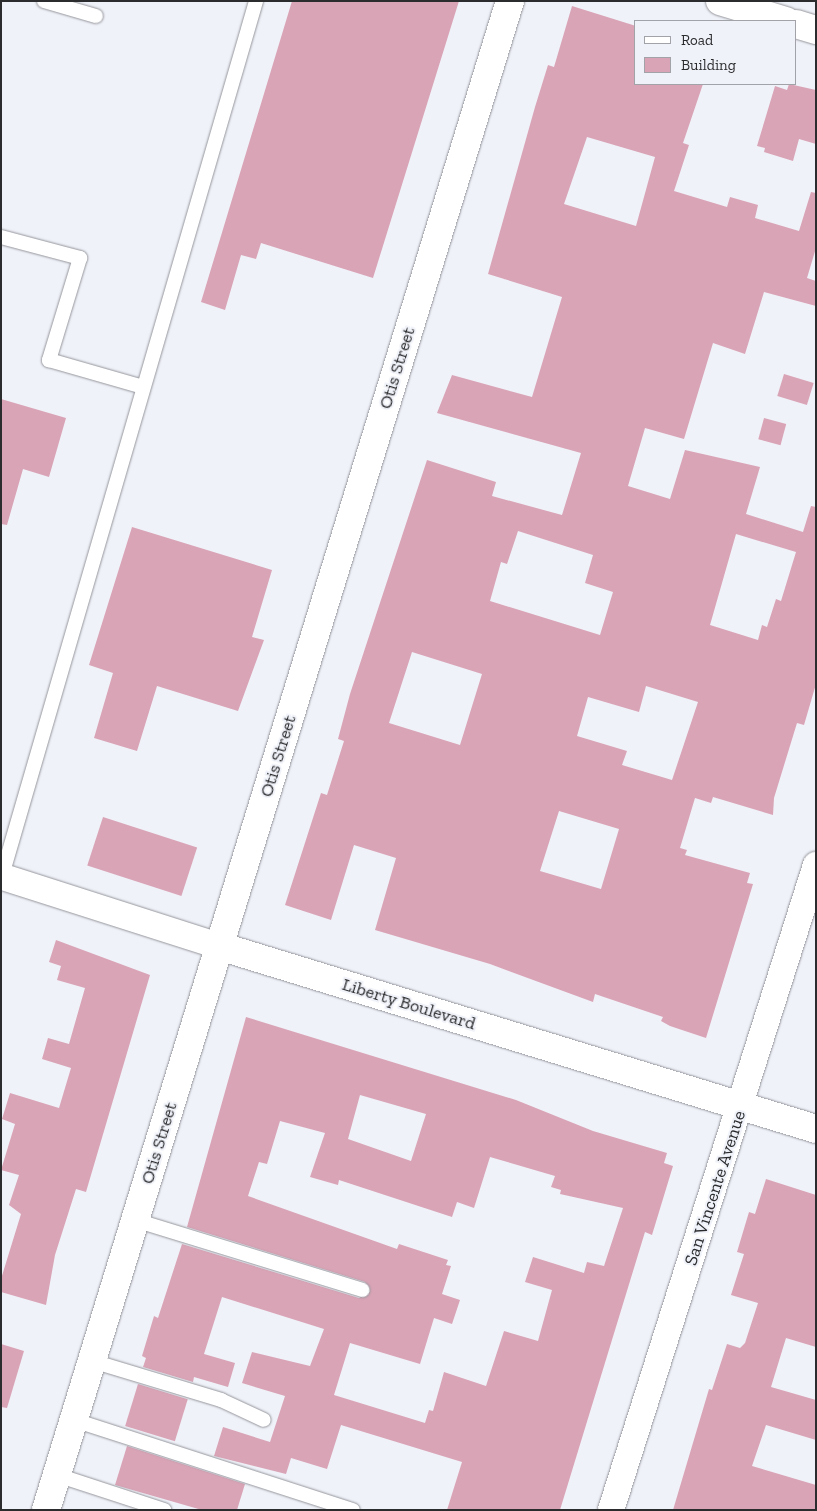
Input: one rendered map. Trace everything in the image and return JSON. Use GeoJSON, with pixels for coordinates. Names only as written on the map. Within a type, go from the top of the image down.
{"type":"FeatureCollection","features":[{"type":"Feature","properties":{"kind":"main road","name":"Otis Street"},"geometry":{"type":"LineString","coordinates":[[46,1510],[510,1]]}},
{"type":"Feature","properties":{"kind":"main road"},"geometry":{"type":"LineString","coordinates":[[720,1],[783,20]]}},
{"type":"Feature","properties":{"kind":"main road"},"geometry":{"type":"LineString","coordinates":[[797,24],[816,30]]}},
{"type":"Feature","properties":{"kind":"main road","name":"Liberty Boulevard"},"geometry":{"type":"LineString","coordinates":[[219,946],[816,1129]]}},
{"type":"Feature","properties":{"kind":"street","name":"San Vincente Avenue"},"geometry":{"type":"LineString","coordinates":[[611,1510],[741,1106],[816,865]]}},
{"type":"Feature","properties":{"kind":"street","name":"Liberty Boulevard"},"geometry":{"type":"LineString","coordinates":[[2,878],[219,946]]}},
{"type":"Feature","properties":{"kind":"lane"},"geometry":{"type":"LineString","coordinates":[[44,1],[96,16]]}},
{"type":"Feature","properties":{"kind":"lane"},"geometry":{"type":"LineString","coordinates":[[2,878],[256,1]]}},
{"type":"Feature","properties":{"kind":"lane"},"geometry":{"type":"LineString","coordinates":[[1,237],[80,258],[49,360],[143,387]]}},
{"type":"Feature","properties":{"kind":"lane"},"geometry":{"type":"LineString","coordinates":[[135,1220],[362,1290]]}},
{"type":"Feature","properties":{"kind":"lane"},"geometry":{"type":"LineString","coordinates":[[92,1360],[221,1400],[264,1420]]}},
{"type":"Feature","properties":{"kind":"lane"},"geometry":{"type":"LineString","coordinates":[[74,1420],[353,1510]]}},
{"type":"Feature","properties":{"kind":"lane"},"geometry":{"type":"LineString","coordinates":[[57,1475],[164,1510]]}},
{"type":"Feature","properties":{"kind":"building"},"geometry":{"type":"Polygon","coordinates":[[[292,1],[459,1],[373,278],[261,243],[256,259],[241,255],[225,310],[201,302],[292,1]]]}},
{"type":"Feature","properties":{"kind":"building"},"geometry":{"type":"Polygon","coordinates":[[[572,6],[634,25],[634,85],[703,85],[683,143],[689,145],[674,191],[727,207],[730,197],[758,205],[755,218],[799,231],[811,192],[816,193],[816,248],[807,278],[816,281],[816,306],[764,292],[745,354],[713,343],[684,439],[645,428],[628,486],[670,499],[685,450],[760,467],[746,514],[803,532],[811,506],[816,507],[816,684],[804,725],[797,723],[774,798],[773,815],[713,797],[711,803],[695,798],[680,848],[687,850],[685,855],[750,873],[747,883],[753,884],[706,1038],[670,1026],[661,1021],[663,1017],[595,994],[593,1002],[490,964],[375,930],[396,858],[354,845],[331,920],[285,905],[321,793],[327,795],[344,741],[338,739],[350,694],[427,460],[496,482],[492,496],[562,515],[581,453],[437,413],[452,375],[532,397],[562,297],[488,274],[548,65],[554,67],[572,6]],[[587,137],[564,204],[636,226],[655,157],[587,137]],[[518,531],[507,564],[501,562],[490,601],[600,635],[613,592],[585,583],[593,555],[518,531]],[[736,534],[710,625],[758,640],[762,625],[767,627],[776,599],[781,601],[796,552],[736,534]],[[412,652],[389,723],[460,745],[482,674],[412,652]],[[646,686],[639,712],[588,697],[577,736],[627,751],[622,765],[672,780],[698,702],[646,686]],[[559,811],[540,871],[601,889],[619,829],[559,811]]]}},
{"type":"Feature","properties":{"kind":"building"},"geometry":{"type":"Polygon","coordinates":[[[789,85],[794,85],[816,90],[816,144],[799,139],[793,161],[764,152],[765,148],[757,146],[775,86],[787,90],[789,85]]]}},
{"type":"Feature","properties":{"kind":"building"},"geometry":{"type":"Polygon","coordinates":[[[784,374],[814,383],[807,405],[777,396],[784,374]]]}},
{"type":"Feature","properties":{"kind":"building"},"geometry":{"type":"Polygon","coordinates":[[[1,399],[66,418],[49,477],[23,469],[7,525],[1,524],[1,399]]]}},
{"type":"Feature","properties":{"kind":"building"},"geometry":{"type":"Polygon","coordinates":[[[764,418],[786,424],[781,445],[758,439],[764,418]]]}},
{"type":"Feature","properties":{"kind":"building"},"geometry":{"type":"Polygon","coordinates":[[[132,527],[272,570],[252,637],[264,640],[238,711],[157,686],[137,751],[94,738],[113,673],[89,665],[132,527]]]}},
{"type":"Feature","properties":{"kind":"building"},"geometry":{"type":"Polygon","coordinates":[[[103,817],[197,848],[181,896],[87,866],[103,817]]]}},
{"type":"Feature","properties":{"kind":"building"},"geometry":{"type":"Polygon","coordinates":[[[56,940],[150,975],[86,1192],[76,1189],[55,1255],[46,1305],[1,1292],[1,1279],[21,1214],[9,1205],[19,1175],[1,1170],[15,1124],[2,1119],[10,1093],[59,1108],[71,1068],[42,1059],[48,1038],[69,1044],[85,988],[57,980],[61,966],[49,962],[56,940]]]}},
{"type":"Feature","properties":{"kind":"building"},"geometry":{"type":"Polygon","coordinates":[[[246,1017],[516,1100],[593,1131],[667,1153],[664,1163],[673,1166],[652,1235],[645,1232],[560,1510],[447,1510],[462,1462],[341,1425],[327,1469],[291,1458],[286,1474],[214,1456],[223,1427],[270,1442],[285,1396],[242,1383],[252,1352],[310,1366],[324,1329],[222,1297],[204,1354],[235,1363],[228,1387],[194,1377],[193,1382],[143,1367],[146,1358],[142,1356],[154,1316],[158,1318],[182,1244],[359,1298],[370,1292],[365,1282],[187,1227],[246,1017]],[[360,1095],[348,1139],[411,1161],[426,1114],[360,1095]],[[280,1121],[267,1164],[259,1162],[248,1196],[397,1249],[399,1244],[448,1260],[446,1265],[451,1266],[442,1294],[460,1300],[452,1324],[434,1318],[420,1364],[350,1343],[334,1395],[425,1423],[429,1410],[433,1411],[444,1372],[486,1386],[504,1331],[538,1341],[552,1290],[525,1282],[533,1257],[584,1273],[587,1262],[604,1266],[623,1208],[560,1194],[561,1190],[551,1187],[555,1176],[490,1157],[474,1208],[457,1202],[452,1217],[339,1180],[338,1185],[310,1177],[325,1133],[280,1121]]]}},
{"type":"Feature","properties":{"kind":"building"},"geometry":{"type":"Polygon","coordinates":[[[766,1179],[816,1195],[816,1347],[786,1338],[771,1387],[816,1400],[816,1440],[766,1425],[752,1466],[816,1485],[816,1510],[673,1510],[709,1389],[712,1390],[727,1344],[740,1348],[745,1343],[758,1303],[731,1295],[744,1254],[737,1252],[749,1212],[755,1214],[766,1179]]]}},
{"type":"Feature","properties":{"kind":"building"},"geometry":{"type":"Polygon","coordinates":[[[1,1344],[24,1351],[7,1408],[1,1407],[1,1344]]]}},
{"type":"Feature","properties":{"kind":"building"},"geometry":{"type":"Polygon","coordinates":[[[138,1384],[188,1399],[175,1441],[125,1426],[138,1384]]]}},
{"type":"Feature","properties":{"kind":"building"},"geometry":{"type":"Polygon","coordinates":[[[127,1446],[245,1484],[237,1510],[202,1510],[115,1485],[127,1446]]]}}]}
